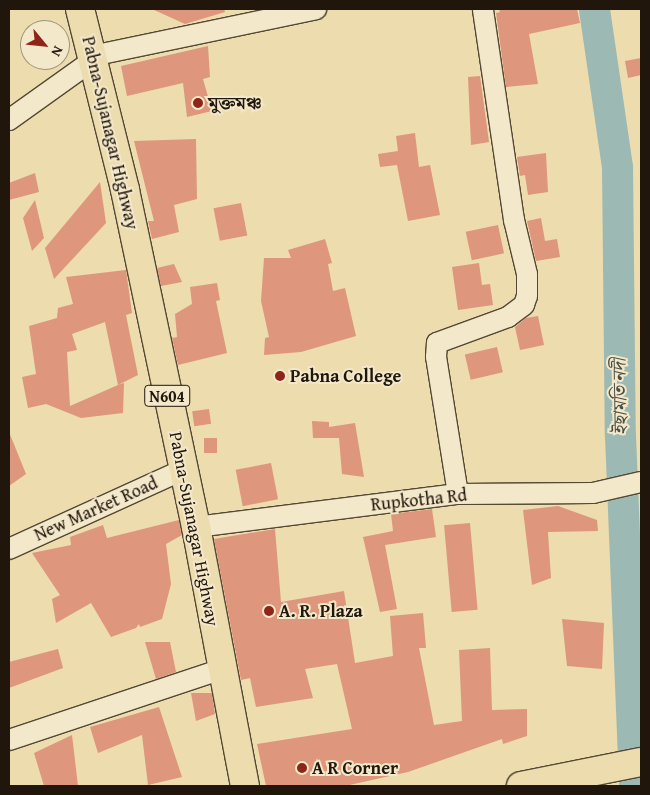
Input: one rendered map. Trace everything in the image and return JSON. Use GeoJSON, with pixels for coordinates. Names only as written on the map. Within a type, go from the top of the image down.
{"type":"FeatureCollection","features":[{"type":"Feature","properties":{"kind":"highway","name":"Pabna-Sujanagar Highway"},"geometry":{"type":"LineString","coordinates":[[80,9],[125,190],[182,470],[196,527],[245,786]]}},
{"type":"Feature","properties":{"kind":"highway"},"geometry":{"type":"LineString","coordinates":[[521,786],[641,762]]}},
{"type":"Feature","properties":{"kind":"street"},"geometry":{"type":"LineString","coordinates":[[9,120],[93,58],[316,9]]}},
{"type":"Feature","properties":{"kind":"street"},"geometry":{"type":"LineString","coordinates":[[458,494],[436,357],[437,343],[508,317],[524,305],[527,296],[527,274],[514,220],[483,9]]}},
{"type":"Feature","properties":{"kind":"street","name":"New Market Road"},"geometry":{"type":"LineString","coordinates":[[9,548],[182,470]]}},
{"type":"Feature","properties":{"kind":"street","name":"Rupkotha Rd"},"geometry":{"type":"LineString","coordinates":[[196,527],[458,494],[593,493],[641,482]]}},
{"type":"Feature","properties":{"kind":"street"},"geometry":{"type":"LineString","coordinates":[[9,740],[222,669]]}},
{"type":"Feature","properties":{"kind":"building"},"geometry":{"type":"Polygon","coordinates":[[[152,9],[224,9],[225,12],[185,24],[152,9]]]}},
{"type":"Feature","properties":{"kind":"building"},"geometry":{"type":"Polygon","coordinates":[[[499,9],[577,9],[580,23],[529,34],[538,84],[506,87],[496,13],[500,12],[499,9]]]}},
{"type":"Feature","properties":{"kind":"building"},"geometry":{"type":"Polygon","coordinates":[[[208,46],[210,77],[203,79],[212,111],[187,117],[183,83],[127,96],[121,66],[208,46]]]}},
{"type":"Feature","properties":{"kind":"building"},"geometry":{"type":"Polygon","coordinates":[[[641,58],[641,75],[628,78],[625,61],[641,58]]]}},
{"type":"Feature","properties":{"kind":"building"},"geometry":{"type":"Polygon","coordinates":[[[480,76],[489,142],[471,145],[468,77],[480,76]]]}},
{"type":"Feature","properties":{"kind":"building"},"geometry":{"type":"Polygon","coordinates":[[[415,133],[419,167],[430,165],[440,215],[408,221],[397,165],[380,167],[378,154],[398,151],[396,136],[415,133]]]}},
{"type":"Feature","properties":{"kind":"building"},"geometry":{"type":"Polygon","coordinates":[[[196,139],[197,199],[174,205],[179,232],[152,239],[148,221],[154,221],[134,141],[196,139]]]}},
{"type":"Feature","properties":{"kind":"building"},"geometry":{"type":"Polygon","coordinates":[[[546,153],[548,192],[528,195],[525,175],[520,176],[517,157],[546,153]]]}},
{"type":"Feature","properties":{"kind":"building"},"geometry":{"type":"Polygon","coordinates":[[[35,173],[39,192],[9,200],[9,183],[35,173]]]}},
{"type":"Feature","properties":{"kind":"building"},"geometry":{"type":"Polygon","coordinates":[[[100,182],[106,223],[54,279],[45,248],[100,182]]]}},
{"type":"Feature","properties":{"kind":"building"},"geometry":{"type":"Polygon","coordinates":[[[35,200],[44,238],[32,251],[23,218],[35,200]]]}},
{"type":"Feature","properties":{"kind":"building"},"geometry":{"type":"Polygon","coordinates":[[[241,203],[247,235],[220,241],[214,208],[241,203]]]}},
{"type":"Feature","properties":{"kind":"building"},"geometry":{"type":"Polygon","coordinates":[[[541,218],[545,241],[557,239],[560,257],[536,261],[527,221],[541,218]]]}},
{"type":"Feature","properties":{"kind":"building"},"geometry":{"type":"Polygon","coordinates":[[[498,225],[504,253],[472,260],[466,232],[498,225]]]}},
{"type":"Feature","properties":{"kind":"building"},"geometry":{"type":"Polygon","coordinates":[[[325,239],[332,263],[328,264],[333,291],[345,288],[356,336],[301,352],[264,355],[265,338],[269,337],[261,301],[264,258],[291,258],[288,250],[325,239]]]}},
{"type":"Feature","properties":{"kind":"building"},"geometry":{"type":"Polygon","coordinates":[[[479,263],[482,285],[490,284],[493,305],[458,310],[452,267],[479,263]]]}},
{"type":"Feature","properties":{"kind":"building"},"geometry":{"type":"Polygon","coordinates":[[[174,264],[182,282],[161,286],[157,268],[174,264]]]}},
{"type":"Feature","properties":{"kind":"building"},"geometry":{"type":"Polygon","coordinates":[[[126,270],[132,313],[126,315],[138,375],[118,385],[124,383],[123,413],[81,418],[46,404],[28,408],[22,377],[36,374],[29,326],[57,318],[58,308],[73,304],[66,277],[126,270]],[[105,322],[72,334],[77,350],[67,352],[70,406],[118,385],[105,322]]]}},
{"type":"Feature","properties":{"kind":"building"},"geometry":{"type":"Polygon","coordinates":[[[217,283],[220,300],[216,301],[227,353],[178,365],[172,338],[177,337],[175,314],[192,304],[190,287],[217,283]]]}},
{"type":"Feature","properties":{"kind":"building"},"geometry":{"type":"Polygon","coordinates":[[[538,316],[544,345],[520,350],[515,327],[526,318],[538,316]]]}},
{"type":"Feature","properties":{"kind":"building"},"geometry":{"type":"Polygon","coordinates":[[[497,347],[503,372],[471,380],[465,354],[497,347]]]}},
{"type":"Feature","properties":{"kind":"building"},"geometry":{"type":"Polygon","coordinates":[[[209,409],[211,424],[194,426],[192,411],[209,409]]]}},
{"type":"Feature","properties":{"kind":"building"},"geometry":{"type":"Polygon","coordinates":[[[312,421],[329,422],[329,427],[355,423],[364,477],[342,474],[339,438],[313,438],[312,421]]]}},
{"type":"Feature","properties":{"kind":"building"},"geometry":{"type":"Polygon","coordinates":[[[9,432],[26,474],[9,486],[9,432]]]}},
{"type":"Feature","properties":{"kind":"building"},"geometry":{"type":"Polygon","coordinates":[[[204,438],[217,438],[217,453],[204,453],[204,438]]]}},
{"type":"Feature","properties":{"kind":"building"},"geometry":{"type":"Polygon","coordinates":[[[271,463],[278,499],[243,506],[236,470],[271,463]]]}},
{"type":"Feature","properties":{"kind":"building"},"geometry":{"type":"Polygon","coordinates":[[[558,506],[597,520],[598,531],[548,532],[551,578],[532,585],[523,510],[558,506]]]}},
{"type":"Feature","properties":{"kind":"building"},"geometry":{"type":"Polygon","coordinates":[[[432,509],[436,537],[385,545],[397,609],[380,612],[363,537],[393,531],[391,514],[432,509]]]}},
{"type":"Feature","properties":{"kind":"building"},"geometry":{"type":"Polygon","coordinates":[[[179,520],[182,535],[166,544],[171,584],[162,619],[140,627],[139,624],[136,628],[111,637],[91,603],[56,623],[52,599],[60,595],[32,553],[71,545],[70,537],[103,525],[107,538],[179,520]]]}},
{"type":"Feature","properties":{"kind":"building"},"geometry":{"type":"Polygon","coordinates":[[[470,523],[478,610],[452,612],[444,525],[470,523]]]}},
{"type":"Feature","properties":{"kind":"building"},"geometry":{"type":"Polygon","coordinates":[[[275,529],[281,602],[344,591],[355,663],[393,656],[390,616],[423,613],[426,648],[419,648],[434,725],[462,721],[459,650],[490,648],[492,710],[527,709],[527,736],[503,744],[502,739],[408,772],[345,786],[266,786],[257,744],[352,729],[337,664],[305,669],[313,698],[256,707],[250,678],[241,680],[214,539],[275,529]]]}},
{"type":"Feature","properties":{"kind":"building"},"geometry":{"type":"Polygon","coordinates":[[[562,619],[604,623],[602,669],[567,666],[562,619]]]}},
{"type":"Feature","properties":{"kind":"building"},"geometry":{"type":"Polygon","coordinates":[[[145,642],[170,642],[176,672],[156,679],[145,642]]]}},
{"type":"Feature","properties":{"kind":"building"},"geometry":{"type":"Polygon","coordinates":[[[58,649],[63,668],[9,688],[9,662],[58,649]]]}},
{"type":"Feature","properties":{"kind":"building"},"geometry":{"type":"Polygon","coordinates":[[[191,693],[212,693],[215,714],[196,721],[191,693]]]}},
{"type":"Feature","properties":{"kind":"building"},"geometry":{"type":"Polygon","coordinates":[[[159,707],[182,777],[148,785],[142,735],[98,753],[90,727],[159,707]]]}},
{"type":"Feature","properties":{"kind":"building"},"geometry":{"type":"Polygon","coordinates":[[[72,735],[78,786],[44,786],[34,753],[72,735]]]}},
{"type":"Feature","properties":{"kind":"waterway","name":"ইছামতি নদী"},"geometry":{"type":"LineString","coordinates":[[594,9],[617,167],[620,435],[634,786]]}},
{"type":"Feature","properties":{"kind":"place","name":"মুক্তমঞ্চ"},"geometry":{"type":"Point","coordinates":[198,103]}},
{"type":"Feature","properties":{"kind":"place","name":"Pabna College"},"geometry":{"type":"Point","coordinates":[280,376]}},
{"type":"Feature","properties":{"kind":"place","name":"A. R. Plaza"},"geometry":{"type":"Point","coordinates":[269,611]}},
{"type":"Feature","properties":{"kind":"place","name":"A R Corner"},"geometry":{"type":"Point","coordinates":[302,768]}}]}
